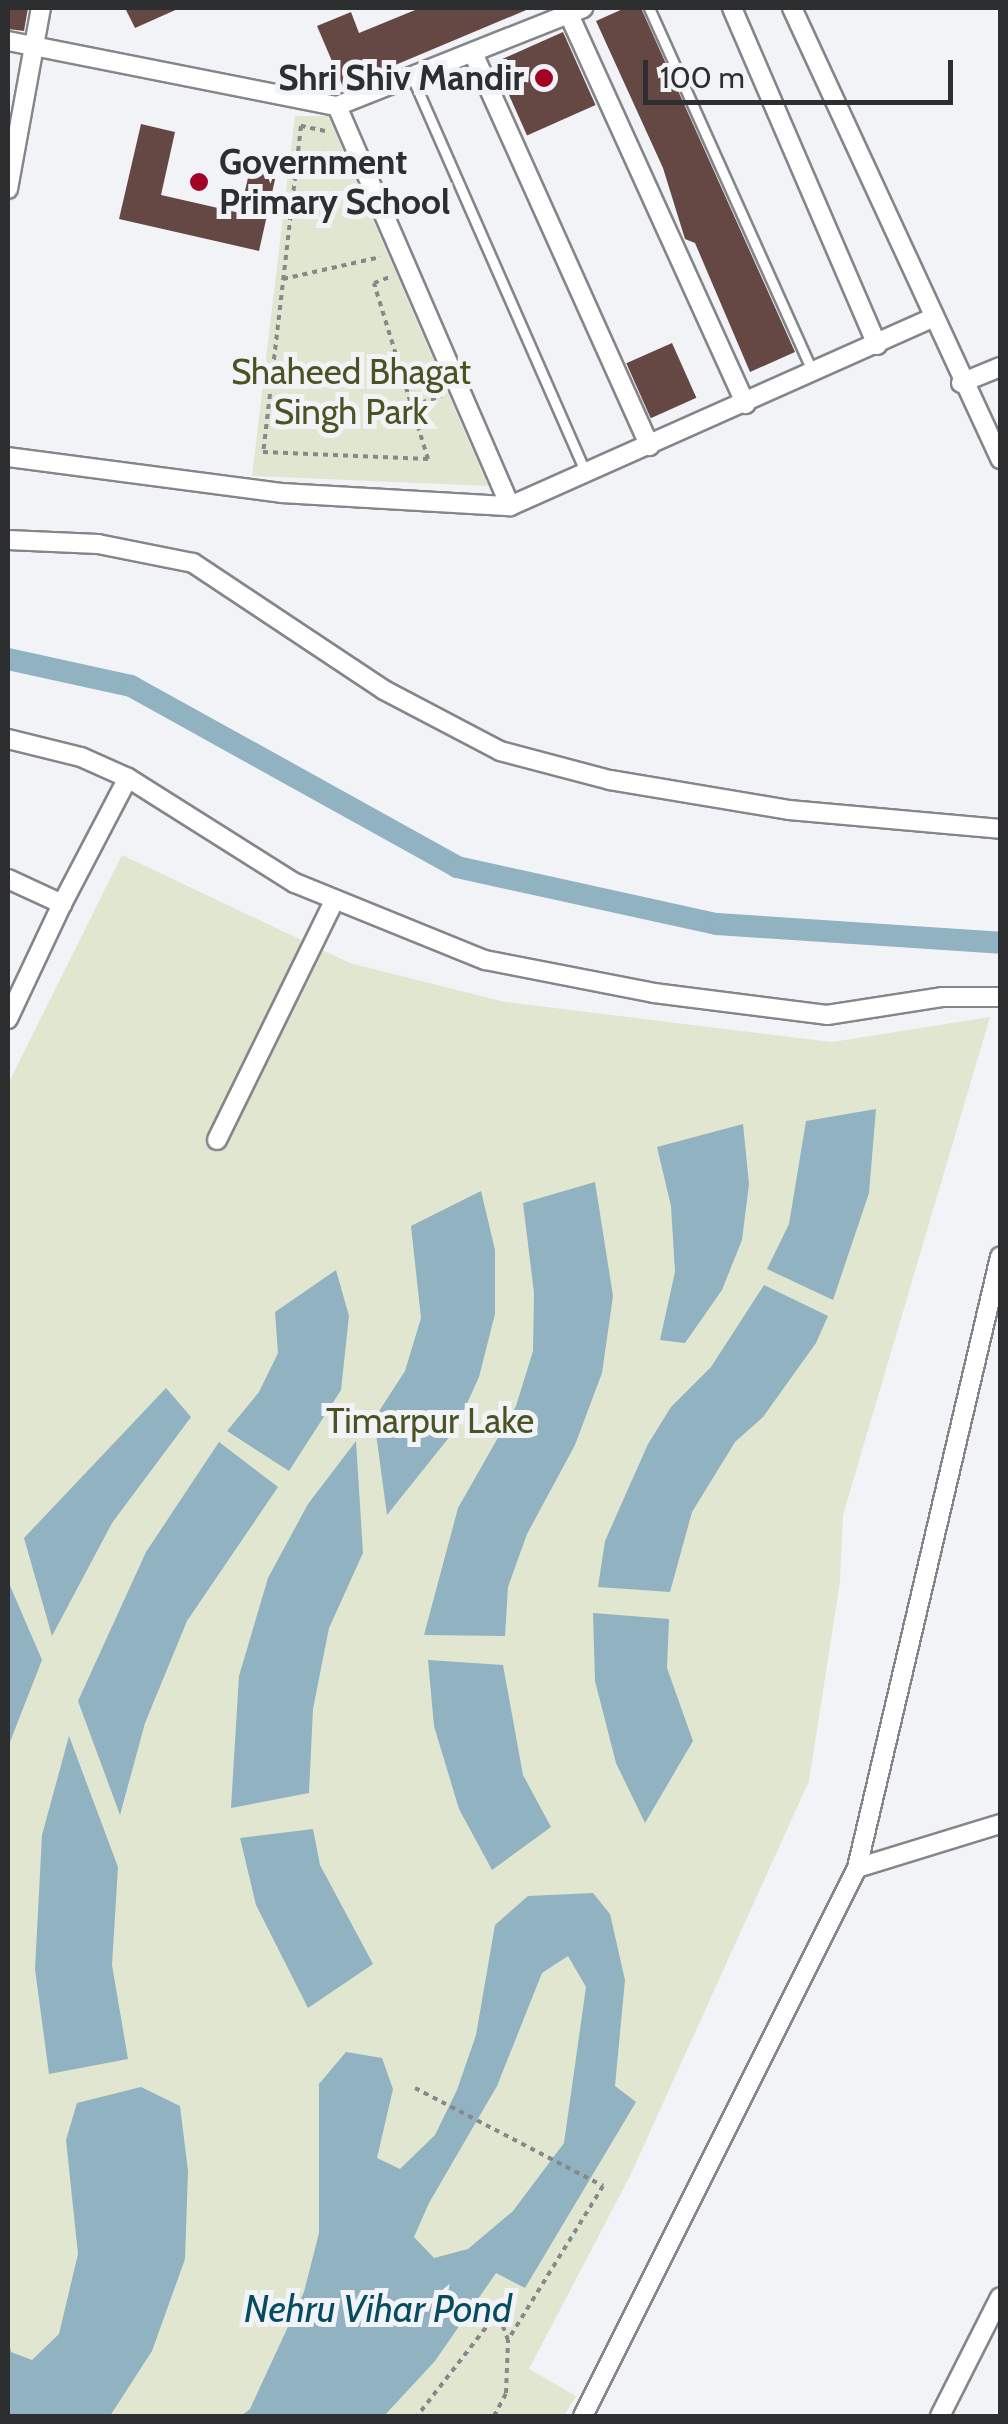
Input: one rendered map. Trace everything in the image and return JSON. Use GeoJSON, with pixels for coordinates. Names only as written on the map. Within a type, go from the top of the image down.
{"type":"FeatureCollection","features":[{"type":"Feature","properties":{"kind":"street"},"geometry":{"type":"LineString","coordinates":[[8,190],[41,8]]}},
{"type":"Feature","properties":{"kind":"street"},"geometry":{"type":"LineString","coordinates":[[732,8],[876,345]]}},
{"type":"Feature","properties":{"kind":"street"},"geometry":{"type":"LineString","coordinates":[[792,8],[961,383],[1000,459]]}},
{"type":"Feature","properties":{"kind":"street"},"geometry":{"type":"LineString","coordinates":[[8,41],[337,106],[573,10],[746,404]]}},
{"type":"Feature","properties":{"kind":"street"},"geometry":{"type":"LineString","coordinates":[[472,53],[650,446]]}},
{"type":"Feature","properties":{"kind":"street"},"geometry":{"type":"LineString","coordinates":[[337,106],[510,506]]}},
{"type":"Feature","properties":{"kind":"street"},"geometry":{"type":"LineString","coordinates":[[8,457],[282,493],[510,506],[746,404],[934,316]]}},
{"type":"Feature","properties":{"kind":"street"},"geometry":{"type":"LineString","coordinates":[[961,383],[1000,367]]}},
{"type":"Feature","properties":{"kind":"street"},"geometry":{"type":"LineString","coordinates":[[8,540],[98,544],[193,563],[384,690],[500,752],[610,780],[789,810],[1000,828]]}},
{"type":"Feature","properties":{"kind":"street"},"geometry":{"type":"LineString","coordinates":[[8,739],[81,757],[128,778],[334,901],[485,960],[752,1007],[827,1015],[942,997],[1000,996]]}},
{"type":"Feature","properties":{"kind":"street"},"geometry":{"type":"LineString","coordinates":[[8,1018],[128,778]]}},
{"type":"Feature","properties":{"kind":"street"},"geometry":{"type":"LineString","coordinates":[[8,879],[62,904]]}},
{"type":"Feature","properties":{"kind":"street"},"geometry":{"type":"LineString","coordinates":[[217,1140],[334,901]]}},
{"type":"Feature","properties":{"kind":"street"},"geometry":{"type":"LineString","coordinates":[[583,2416],[856,1868],[1000,1258]]}},
{"type":"Feature","properties":{"kind":"street"},"geometry":{"type":"LineString","coordinates":[[856,1868],[1000,1824]]}},
{"type":"Feature","properties":{"kind":"street"},"geometry":{"type":"LineString","coordinates":[[940,2416],[1000,2297]]}},
{"type":"Feature","properties":{"kind":"lane"},"geometry":{"type":"LineString","coordinates":[[649,8],[814,373]]}},
{"type":"Feature","properties":{"kind":"lane"},"geometry":{"type":"LineString","coordinates":[[412,77],[587,474]]}},
{"type":"Feature","properties":{"kind":"path"},"geometry":{"type":"LineString","coordinates":[[331,144],[324,128],[301,126],[264,452],[428,459],[374,283],[409,271]]}},
{"type":"Feature","properties":{"kind":"path"},"geometry":{"type":"LineString","coordinates":[[374,241],[390,278]]}},
{"type":"Feature","properties":{"kind":"path"},"geometry":{"type":"LineString","coordinates":[[284,279],[380,258]]}},
{"type":"Feature","properties":{"kind":"path"},"geometry":{"type":"LineString","coordinates":[[412,406],[460,390]]}},
{"type":"Feature","properties":{"kind":"path"},"geometry":{"type":"LineString","coordinates":[[414,2088],[604,2186],[508,2340]]}},
{"type":"Feature","properties":{"kind":"path"},"geometry":{"type":"LineString","coordinates":[[417,2416],[498,2312],[508,2340],[506,2393],[494,2416]]}},
{"type":"Feature","properties":{"kind":"green space","name":"Shaheed Bhagat Singh Park"},"geometry":{"type":"Polygon","coordinates":[[[295,116],[328,116],[488,486],[252,476],[295,116]]]}},
{"type":"Feature","properties":{"kind":"green space","name":"Timarpur Lake"},"geometry":{"type":"Polygon","coordinates":[[[122,855],[350,963],[505,1002],[832,1042],[990,1017],[843,1515],[840,1582],[809,1781],[630,2176],[529,2369],[576,2396],[564,2416],[8,2416],[8,1084],[122,855]]]}},
{"type":"Feature","properties":{"kind":"water"},"geometry":{"type":"Polygon","coordinates":[[[876,1109],[869,1193],[833,1300],[767,1269],[789,1224],[806,1121],[876,1109]]]}},
{"type":"Feature","properties":{"kind":"water"},"geometry":{"type":"Polygon","coordinates":[[[743,1124],[749,1184],[742,1240],[722,1290],[685,1343],[660,1340],[675,1272],[671,1206],[657,1147],[743,1124]]]}},
{"type":"Feature","properties":{"kind":"water"},"geometry":{"type":"Polygon","coordinates":[[[595,1182],[613,1296],[602,1373],[575,1445],[527,1534],[508,1587],[505,1636],[424,1635],[458,1508],[516,1406],[533,1351],[534,1293],[523,1203],[595,1182]]]}},
{"type":"Feature","properties":{"kind":"water"},"geometry":{"type":"Polygon","coordinates":[[[481,1191],[495,1250],[495,1314],[479,1377],[455,1430],[387,1515],[374,1419],[405,1371],[421,1318],[411,1226],[481,1191]]]}},
{"type":"Feature","properties":{"kind":"water"},"geometry":{"type":"Polygon","coordinates":[[[336,1270],[349,1316],[341,1390],[289,1471],[227,1431],[259,1392],[278,1353],[275,1312],[336,1270]]]}},
{"type":"Feature","properties":{"kind":"water"},"geometry":{"type":"Polygon","coordinates":[[[764,1285],[828,1316],[816,1343],[763,1417],[735,1442],[692,1512],[670,1592],[598,1587],[605,1541],[648,1444],[671,1407],[711,1367],[764,1285]]]}},
{"type":"Feature","properties":{"kind":"water"},"geometry":{"type":"Polygon","coordinates":[[[166,1388],[191,1417],[112,1523],[52,1636],[24,1538],[166,1388]]]}},
{"type":"Feature","properties":{"kind":"water"},"geometry":{"type":"Polygon","coordinates":[[[356,1441],[363,1553],[329,1628],[313,1709],[309,1793],[231,1808],[239,1676],[268,1578],[308,1504],[356,1441]]]}},
{"type":"Feature","properties":{"kind":"water"},"geometry":{"type":"Polygon","coordinates":[[[219,1442],[278,1487],[187,1621],[145,1723],[120,1815],[78,1701],[146,1552],[219,1442]]]}},
{"type":"Feature","properties":{"kind":"water"},"geometry":{"type":"Polygon","coordinates":[[[8,1581],[42,1660],[8,1747],[8,1581]]]}},
{"type":"Feature","properties":{"kind":"water"},"geometry":{"type":"Polygon","coordinates":[[[593,1613],[669,1619],[667,1668],[693,1741],[645,1823],[616,1763],[595,1681],[593,1613]]]}},
{"type":"Feature","properties":{"kind":"water"},"geometry":{"type":"Polygon","coordinates":[[[428,1660],[503,1665],[523,1775],[551,1827],[492,1870],[459,1809],[434,1726],[428,1660]]]}},
{"type":"Feature","properties":{"kind":"water"},"geometry":{"type":"Polygon","coordinates":[[[69,1736],[118,1867],[112,1965],[128,2059],[49,2074],[35,1969],[42,1835],[69,1736]]]}},
{"type":"Feature","properties":{"kind":"water"},"geometry":{"type":"Polygon","coordinates":[[[313,1829],[320,1865],[373,1964],[308,2008],[256,1905],[240,1838],[313,1829]]]}},
{"type":"Feature","properties":{"kind":"water","name":"Nehru Vihar Pond"},"geometry":{"type":"Polygon","coordinates":[[[593,1893],[610,1914],[625,1980],[615,2086],[636,2102],[525,2288],[496,2273],[435,2361],[384,2416],[241,2416],[250,2409],[304,2292],[319,2233],[319,2084],[346,2052],[382,2058],[393,2089],[377,2158],[400,2169],[435,2135],[457,2090],[476,2035],[495,1925],[528,1896],[593,1893]],[[568,1956],[542,1973],[497,2086],[429,2203],[414,2237],[434,2258],[468,2249],[513,2211],[564,2143],[586,1987],[568,1956]]]}},
{"type":"Feature","properties":{"kind":"water","name":"Nehru Vihar Pond"},"geometry":{"type":"Polygon","coordinates":[[[141,2087],[180,2106],[188,2171],[185,2259],[152,2351],[110,2416],[8,2416],[8,2337],[11,2352],[32,2360],[59,2334],[78,2254],[66,2140],[77,2103],[141,2087]]]}},
{"type":"Feature","properties":{"kind":"building"},"geometry":{"type":"Polygon","coordinates":[[[8,8],[28,8],[24,31],[8,29],[8,8]]]}},
{"type":"Feature","properties":{"kind":"building"},"geometry":{"type":"Polygon","coordinates":[[[125,8],[180,8],[135,28],[125,8]]]}},
{"type":"Feature","properties":{"kind":"building"},"geometry":{"type":"Polygon","coordinates":[[[420,8],[531,8],[343,87],[317,26],[351,12],[359,33],[420,8]]]}},
{"type":"Feature","properties":{"kind":"building"},"geometry":{"type":"Polygon","coordinates":[[[625,8],[641,8],[795,352],[750,372],[695,243],[685,239],[663,168],[596,21],[625,8]]]}},
{"type":"Feature","properties":{"kind":"building"},"geometry":{"type":"Polygon","coordinates":[[[563,32],[596,105],[527,136],[494,63],[563,32]]]}},
{"type":"Feature","properties":{"kind":"building","name":"Government Primary School"},"geometry":{"type":"Polygon","coordinates":[[[141,124],[175,132],[161,195],[240,213],[252,160],[278,166],[259,251],[119,219],[141,124]]]}},
{"type":"Feature","properties":{"kind":"building"},"geometry":{"type":"Polygon","coordinates":[[[672,343],[696,398],[651,418],[626,363],[672,343]]]}},
{"type":"Feature","properties":{"kind":"waterway"},"geometry":{"type":"LineString","coordinates":[[8,659],[131,686],[457,867],[717,924],[1000,943]]}},
{"type":"Feature","properties":{"kind":"place","name":"Shri Shiv Mandir"},"geometry":{"type":"Point","coordinates":[544,78]}},
{"type":"Feature","properties":{"kind":"place","name":"Government Primary School"},"geometry":{"type":"Point","coordinates":[199,182]}}]}
